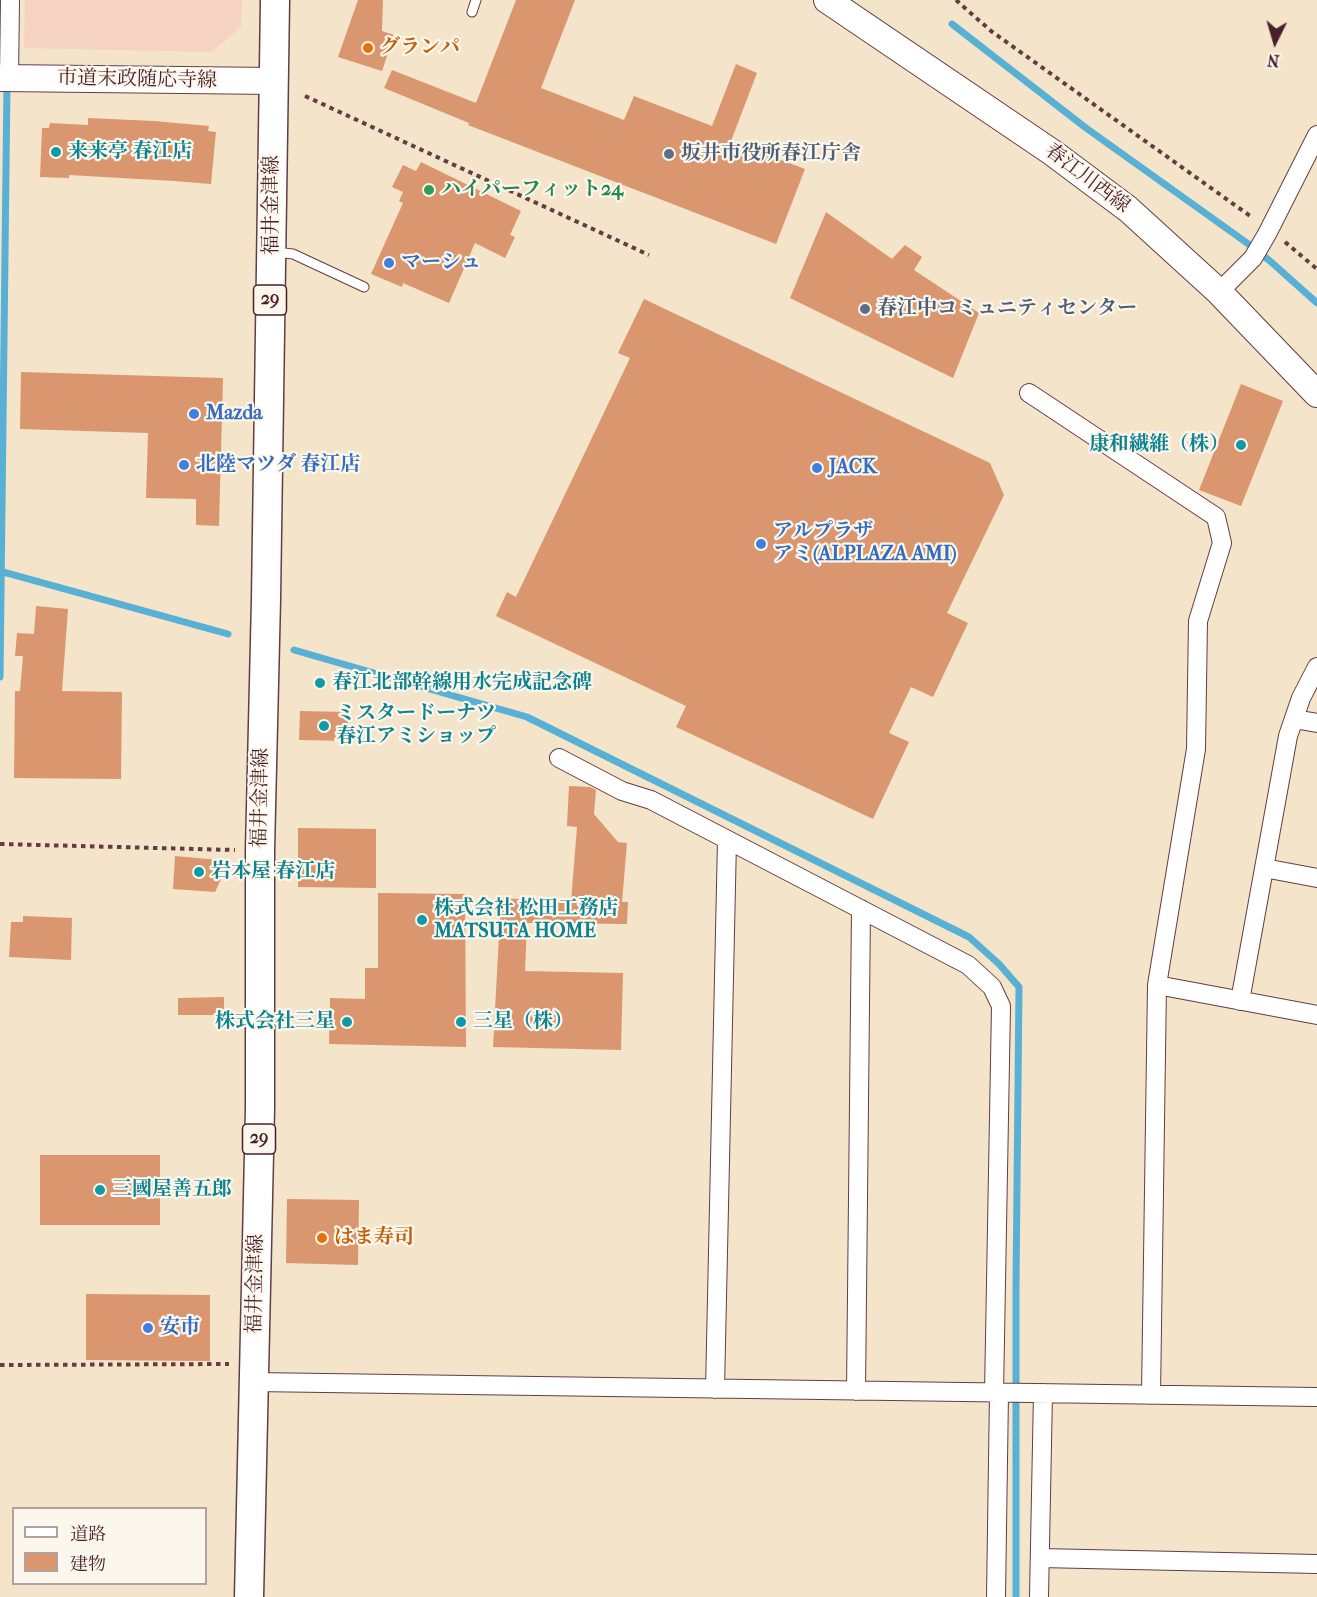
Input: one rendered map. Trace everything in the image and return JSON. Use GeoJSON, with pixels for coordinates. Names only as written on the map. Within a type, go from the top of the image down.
{"type":"FeatureCollection","features":[{"type":"Feature","properties":{"kind":"main road","name":"福井金津線"},"geometry":{"type":"LineString","coordinates":[[249,1597],[260,1108],[260,850],[275,0]]}},
{"type":"Feature","properties":{"kind":"main road","name":"春江川西線"},"geometry":{"type":"LineString","coordinates":[[827,0],[1053,153],[1128,209],[1219,292],[1317,394]]}},
{"type":"Feature","properties":{"kind":"main road","name":"市道末政随応寺線"},"geometry":{"type":"LineString","coordinates":[[4,78],[274,81]]}},
{"type":"Feature","properties":{"kind":"street"},"geometry":{"type":"LineString","coordinates":[[4,78],[10,0]]}},
{"type":"Feature","properties":{"kind":"street"},"geometry":{"type":"LineString","coordinates":[[1219,292],[1253,258],[1317,135]]}},
{"type":"Feature","properties":{"kind":"street"},"geometry":{"type":"LineString","coordinates":[[1029,393],[1216,517],[1222,543],[1198,621],[1196,749],[1157,985],[1151,1395]]}},
{"type":"Feature","properties":{"kind":"street"},"geometry":{"type":"LineString","coordinates":[[1240,1001],[1288,736],[1301,698],[1317,667]]}},
{"type":"Feature","properties":{"kind":"street"},"geometry":{"type":"LineString","coordinates":[[1294,719],[1317,723]]}},
{"type":"Feature","properties":{"kind":"street"},"geometry":{"type":"LineString","coordinates":[[559,758],[622,791],[651,800],[968,965],[992,987],[1001,1006],[996,1597]]}},
{"type":"Feature","properties":{"kind":"street"},"geometry":{"type":"LineString","coordinates":[[715,1389],[727,840]]}},
{"type":"Feature","properties":{"kind":"street"},"geometry":{"type":"LineString","coordinates":[[1264,868],[1317,878]]}},
{"type":"Feature","properties":{"kind":"street"},"geometry":{"type":"LineString","coordinates":[[856,1391],[861,909]]}},
{"type":"Feature","properties":{"kind":"street"},"geometry":{"type":"LineString","coordinates":[[1157,985],[1317,1015]]}},
{"type":"Feature","properties":{"kind":"street"},"geometry":{"type":"LineString","coordinates":[[254,1373],[715,1389],[1317,1397]]}},
{"type":"Feature","properties":{"kind":"street"},"geometry":{"type":"LineString","coordinates":[[1039,1597],[1043,1394]]}},
{"type":"Feature","properties":{"kind":"street"},"geometry":{"type":"LineString","coordinates":[[1040,1558],[1317,1564]]}},
{"type":"Feature","properties":{"kind":"lane"},"geometry":{"type":"LineString","coordinates":[[472,12],[476,0]]}},
{"type":"Feature","properties":{"kind":"lane"},"geometry":{"type":"LineString","coordinates":[[272,252],[293,254],[364,287]]}},
{"type":"Feature","properties":{"kind":"path"},"geometry":{"type":"LineString","coordinates":[[956,0],[990,31],[1317,269]]}},
{"type":"Feature","properties":{"kind":"path"},"geometry":{"type":"LineString","coordinates":[[305,96],[649,255]]}},
{"type":"Feature","properties":{"kind":"path"},"geometry":{"type":"LineString","coordinates":[[0,844],[260,850]]}},
{"type":"Feature","properties":{"kind":"path"},"geometry":{"type":"LineString","coordinates":[[0,1365],[254,1373]]}},
{"type":"Feature","properties":{"kind":"shaded area"},"geometry":{"type":"Polygon","coordinates":[[[25,0],[242,0],[241,27],[212,52],[24,48],[25,0]]]}},
{"type":"Feature","properties":{"kind":"building"},"geometry":{"type":"Polygon","coordinates":[[[358,0],[383,0],[382,31],[394,35],[382,71],[338,57],[358,0]]]}},
{"type":"Feature","properties":{"kind":"building"},"geometry":{"type":"Polygon","coordinates":[[[516,0],[575,0],[541,88],[624,120],[634,96],[712,126],[736,64],[757,73],[731,141],[805,169],[776,244],[468,125],[469,123],[384,88],[392,70],[476,103],[516,0]]]}},
{"type":"Feature","properties":{"kind":"building"},"geometry":{"type":"Polygon","coordinates":[[[88,118],[209,126],[208,131],[216,132],[211,184],[69,175],[69,178],[40,177],[42,128],[49,128],[50,123],[88,125],[88,118]]]}},
{"type":"Feature","properties":{"kind":"building"},"geometry":{"type":"Polygon","coordinates":[[[421,162],[521,211],[510,235],[515,237],[505,258],[475,243],[449,303],[403,283],[402,287],[371,274],[403,203],[399,201],[403,192],[392,187],[403,165],[416,171],[421,162]]]}},
{"type":"Feature","properties":{"kind":"building"},"geometry":{"type":"Polygon","coordinates":[[[826,212],[892,259],[905,245],[922,257],[914,270],[979,313],[953,378],[790,298],[826,212]]]}},
{"type":"Feature","properties":{"kind":"building","name":"アルプラザ アミ(ALPLAZA AMI)"},"geometry":{"type":"Polygon","coordinates":[[[644,299],[990,463],[1004,495],[947,613],[968,623],[933,697],[911,687],[889,733],[909,742],[873,819],[676,727],[686,706],[496,616],[507,592],[516,597],[630,358],[618,353],[644,299]]]}},
{"type":"Feature","properties":{"kind":"building","name":"北陸マツダ 春江店"},"geometry":{"type":"Polygon","coordinates":[[[21,372],[223,378],[219,526],[196,525],[196,499],[146,498],[148,433],[20,429],[21,372]]]}},
{"type":"Feature","properties":{"kind":"building","name":"康和繊維（株）"},"geometry":{"type":"Polygon","coordinates":[[[1241,384],[1283,401],[1241,506],[1199,490],[1241,384]]]}},
{"type":"Feature","properties":{"kind":"building"},"geometry":{"type":"Polygon","coordinates":[[[36,606],[68,609],[62,691],[122,692],[121,779],[14,778],[15,691],[20,691],[23,656],[15,656],[17,633],[34,634],[36,606]]]}},
{"type":"Feature","properties":{"kind":"building","name":"ミスタードーナツ 春江アミショップ"},"geometry":{"type":"Polygon","coordinates":[[[300,711],[348,712],[348,741],[299,740],[300,711]]]}},
{"type":"Feature","properties":{"kind":"building"},"geometry":{"type":"Polygon","coordinates":[[[569,786],[590,787],[596,790],[594,814],[618,842],[627,843],[622,902],[628,902],[627,924],[527,923],[525,971],[623,973],[621,1050],[493,1047],[501,898],[519,899],[519,901],[571,902],[577,827],[567,826],[569,786]]]}},
{"type":"Feature","properties":{"kind":"building"},"geometry":{"type":"Polygon","coordinates":[[[298,828],[376,829],[376,888],[298,887],[298,828]]]}},
{"type":"Feature","properties":{"kind":"building","name":"岩本屋 春江店"},"geometry":{"type":"Polygon","coordinates":[[[175,856],[219,860],[218,869],[226,869],[215,892],[173,889],[175,856]]]}},
{"type":"Feature","properties":{"kind":"building"},"geometry":{"type":"Polygon","coordinates":[[[378,893],[465,894],[466,1047],[329,1044],[330,998],[365,999],[365,968],[378,968],[378,893]]]}},
{"type":"Feature","properties":{"kind":"building"},"geometry":{"type":"Polygon","coordinates":[[[23,916],[72,918],[71,960],[9,957],[11,922],[23,922],[23,916]]]}},
{"type":"Feature","properties":{"kind":"building"},"geometry":{"type":"Polygon","coordinates":[[[224,997],[224,1015],[178,1015],[178,998],[224,997]]]}},
{"type":"Feature","properties":{"kind":"building","name":"三國屋善五郎"},"geometry":{"type":"Polygon","coordinates":[[[40,1155],[160,1155],[160,1225],[40,1225],[40,1155]]]}},
{"type":"Feature","properties":{"kind":"building"},"geometry":{"type":"Polygon","coordinates":[[[287,1199],[359,1200],[358,1265],[286,1263],[287,1199]]]}},
{"type":"Feature","properties":{"kind":"building","name":"安市"},"geometry":{"type":"Polygon","coordinates":[[[86,1294],[210,1295],[210,1361],[86,1360],[86,1294]]]}},
{"type":"Feature","properties":{"kind":"waterway"},"geometry":{"type":"LineString","coordinates":[[952,24],[1086,128],[1247,243],[1317,303]]}},
{"type":"Feature","properties":{"kind":"waterway"},"geometry":{"type":"LineString","coordinates":[[0,677],[7,84]]}},
{"type":"Feature","properties":{"kind":"waterway"},"geometry":{"type":"LineString","coordinates":[[0,571],[228,634]]}},
{"type":"Feature","properties":{"kind":"waterway"},"geometry":{"type":"LineString","coordinates":[[294,650],[527,717],[969,937],[999,964],[1019,987],[1016,1597]]}},
{"type":"Feature","properties":{"kind":"place","name":"グランパ"},"geometry":{"type":"Point","coordinates":[368,48]}},
{"type":"Feature","properties":{"kind":"place","name":"来来亭 春江店"},"geometry":{"type":"Point","coordinates":[56,152]}},
{"type":"Feature","properties":{"kind":"place","name":"坂井市役所春江庁舎"},"geometry":{"type":"Point","coordinates":[669,154]}},
{"type":"Feature","properties":{"kind":"place","name":"ハイパーフィット24"},"geometry":{"type":"Point","coordinates":[429,190]}},
{"type":"Feature","properties":{"kind":"place","name":"マーシュ"},"geometry":{"type":"Point","coordinates":[389,263]}},
{"type":"Feature","properties":{"kind":"place","name":"春江中コミュニティセンター"},"geometry":{"type":"Point","coordinates":[865,309]}},
{"type":"Feature","properties":{"kind":"place","name":"Mazda"},"geometry":{"type":"Point","coordinates":[194,414]}},
{"type":"Feature","properties":{"kind":"place","name":"康和繊維（株）"},"geometry":{"type":"Point","coordinates":[1241,445]}},
{"type":"Feature","properties":{"kind":"place","name":"北陸マツダ 春江店"},"geometry":{"type":"Point","coordinates":[184,465]}},
{"type":"Feature","properties":{"kind":"place","name":"JACK"},"geometry":{"type":"Point","coordinates":[817,468]}},
{"type":"Feature","properties":{"kind":"place","name":"アルプラザ アミ(ALPLAZA AMI)"},"geometry":{"type":"Point","coordinates":[761,544]}},
{"type":"Feature","properties":{"kind":"place","name":"春江北部幹線用水完成記念碑"},"geometry":{"type":"Point","coordinates":[320,683]}},
{"type":"Feature","properties":{"kind":"place","name":"ミスタードーナツ 春江アミショップ"},"geometry":{"type":"Point","coordinates":[324,726]}},
{"type":"Feature","properties":{"kind":"place","name":"岩本屋 春江店"},"geometry":{"type":"Point","coordinates":[199,872]}},
{"type":"Feature","properties":{"kind":"place","name":"株式会社 松田工務店 MATSUTA HOME"},"geometry":{"type":"Point","coordinates":[422,920]}},
{"type":"Feature","properties":{"kind":"place","name":"株式会社三星"},"geometry":{"type":"Point","coordinates":[347,1022]}},
{"type":"Feature","properties":{"kind":"place","name":"三星（株）"},"geometry":{"type":"Point","coordinates":[461,1022]}},
{"type":"Feature","properties":{"kind":"place","name":"三國屋善五郎"},"geometry":{"type":"Point","coordinates":[100,1190]}},
{"type":"Feature","properties":{"kind":"place","name":"はま寿司"},"geometry":{"type":"Point","coordinates":[322,1238]}},
{"type":"Feature","properties":{"kind":"place","name":"安市"},"geometry":{"type":"Point","coordinates":[148,1328]}}]}
